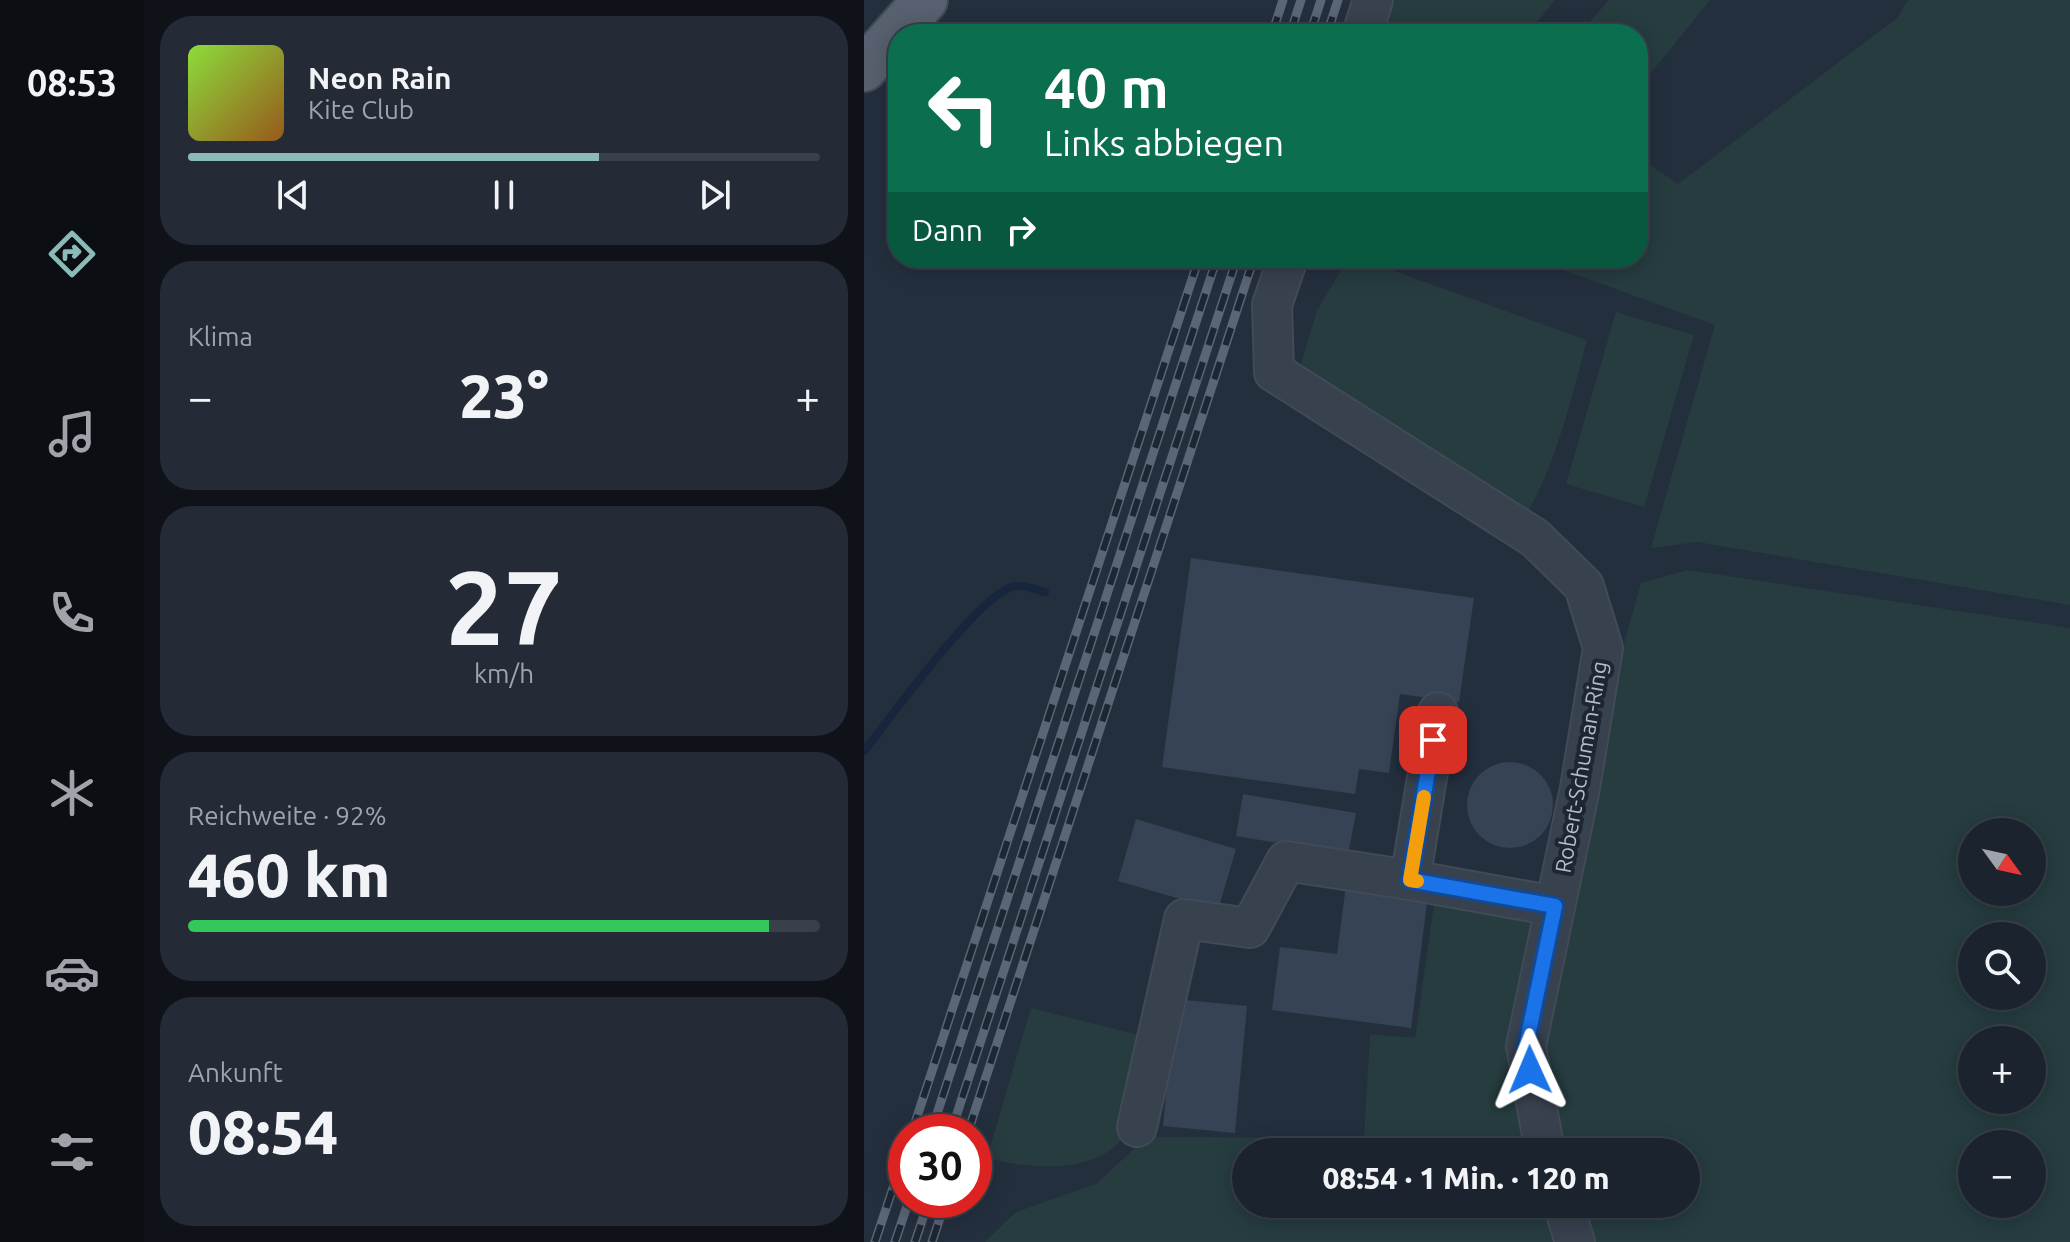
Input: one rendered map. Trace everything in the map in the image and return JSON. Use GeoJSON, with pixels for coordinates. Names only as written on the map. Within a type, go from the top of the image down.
{"type":"FeatureCollection","features":[{"type":"Feature","properties":{"kind":"main road"},"geometry":{"type":"LineString","coordinates":[[904,24],[925,0]]}},
{"type":"Feature","properties":{"kind":"main road"},"geometry":{"type":"LineString","coordinates":[[864,69],[888,42]]}},
{"type":"Feature","properties":{"kind":"street"},"geometry":{"type":"LineString","coordinates":[[1365,24],[1373,0]]}},
{"type":"Feature","properties":{"kind":"street","name":"Robert-Schuman-Ring"},"geometry":{"type":"LineString","coordinates":[[1285,268],[1272,305],[1274,372],[1535,538],[1584,586],[1603,648],[1580,788],[1526,1046],[1542,1138]]}},
{"type":"Feature","properties":{"kind":"street"},"geometry":{"type":"LineString","coordinates":[[1410,880],[1438,712]]}},
{"type":"Feature","properties":{"kind":"street"},"geometry":{"type":"LineString","coordinates":[[1137,1127],[1184,919],[1250,928],[1286,861],[1555,906]]}},
{"type":"Feature","properties":{"kind":"street"},"geometry":{"type":"LineString","coordinates":[[1567,1218],[1575,1242]]}},
{"type":"Feature","properties":{"kind":"green space"},"geometry":{"type":"Polygon","coordinates":[[[1392,0],[1555,0],[1535,24],[1384,24],[1392,0]]]}},
{"type":"Feature","properties":{"kind":"green space"},"geometry":{"type":"Polygon","coordinates":[[[1609,0],[1710,0],[1648,77],[1648,24],[1588,24],[1609,0]]]}},
{"type":"Feature","properties":{"kind":"green space"},"geometry":{"type":"Polygon","coordinates":[[[1908,0],[2070,0],[2070,605],[1697,542],[1651,548],[1715,325],[1558,268],[1648,268],[1648,164],[1678,184],[1897,18],[1908,0]]]}},
{"type":"Feature","properties":{"kind":"green space"},"geometry":{"type":"Polygon","coordinates":[[[1343,268],[1386,268],[1587,340],[1554,453],[1526,514],[1301,364],[1317,310],[1343,268]]]}},
{"type":"Feature","properties":{"kind":"green space"},"geometry":{"type":"Polygon","coordinates":[[[1616,312],[1694,335],[1644,507],[1566,484],[1616,312]]]}},
{"type":"Feature","properties":{"kind":"green space"},"geometry":{"type":"Polygon","coordinates":[[[1688,570],[2070,628],[2070,1242],[1591,1242],[1582,1218],[1700,1218],[1700,1138],[1556,1138],[1541,1048],[1615,676],[1641,583],[1688,570]]]}},
{"type":"Feature","properties":{"kind":"green space"},"geometry":{"type":"Polygon","coordinates":[[[1434,903],[1535,919],[1535,1138],[1364,1138],[1370,1034],[1415,1038],[1434,903]]]}},
{"type":"Feature","properties":{"kind":"green space"},"geometry":{"type":"Polygon","coordinates":[[[1031,1008],[1151,1038],[1131,1123],[1121,1140],[1106,1153],[1068,1165],[1026,1165],[992,1159],[992,1141],[1031,1008]]]}},
{"type":"Feature","properties":{"kind":"green space"},"geometry":{"type":"Polygon","coordinates":[[[1147,1137],[1364,1138],[1232,1138],[1232,1218],[1555,1218],[1562,1242],[985,1242],[1016,1212],[1096,1184],[1147,1137]]]}},
{"type":"Feature","properties":{"kind":"building"},"geometry":{"type":"Polygon","coordinates":[[[1191,558],[1474,598],[1459,702],[1400,694],[1389,773],[1359,769],[1355,794],[1162,767],[1191,558]]]}},
{"type":"Feature","properties":{"kind":"building"},"geometry":{"type":"Polygon","coordinates":[[[1502,762],[1518,762],[1541,774],[1550,788],[1553,805],[1550,822],[1541,836],[1518,848],[1502,848],[1486,841],[1474,829],[1467,813],[1467,797],[1474,781],[1486,769],[1502,762]]]}},
{"type":"Feature","properties":{"kind":"building"},"geometry":{"type":"Polygon","coordinates":[[[1243,794],[1356,813],[1348,855],[1236,836],[1243,794]]]}},
{"type":"Feature","properties":{"kind":"building"},"geometry":{"type":"Polygon","coordinates":[[[1136,819],[1236,849],[1218,910],[1118,881],[1136,819]]]}},
{"type":"Feature","properties":{"kind":"building"},"geometry":{"type":"Polygon","coordinates":[[[1346,885],[1428,895],[1411,1028],[1272,1010],[1280,947],[1337,954],[1346,885]]]}},
{"type":"Feature","properties":{"kind":"building"},"geometry":{"type":"Polygon","coordinates":[[[1175,999],[1247,1006],[1235,1133],[1163,1126],[1175,999]]]}},
{"type":"Feature","properties":{"kind":"waterway"},"geometry":{"type":"LineString","coordinates":[[864,751],[936,659],[980,610],[1015,586],[1045,592]]}},
{"type":"Feature","properties":{"kind":"railway"},"geometry":{"type":"LineString","coordinates":[[1275,24],[1283,0]]}},
{"type":"Feature","properties":{"kind":"railway"},"geometry":{"type":"LineString","coordinates":[[1293,24],[1301,0]]}},
{"type":"Feature","properties":{"kind":"railway"},"geometry":{"type":"LineString","coordinates":[[1313,24],[1321,0]]}},
{"type":"Feature","properties":{"kind":"railway"},"geometry":{"type":"LineString","coordinates":[[1330,24],[1338,0]]}},
{"type":"Feature","properties":{"kind":"railway"},"geometry":{"type":"LineString","coordinates":[[918,1114],[1196,268]]}},
{"type":"Feature","properties":{"kind":"railway"},"geometry":{"type":"LineString","coordinates":[[937,1114],[1214,268]]}},
{"type":"Feature","properties":{"kind":"railway"},"geometry":{"type":"LineString","coordinates":[[957,1114],[1234,268]]}},
{"type":"Feature","properties":{"kind":"railway"},"geometry":{"type":"LineString","coordinates":[[974,1114],[1251,268]]}},
{"type":"Feature","properties":{"kind":"railway"},"geometry":{"type":"LineString","coordinates":[[875,1242],[888,1203]]}},
{"type":"Feature","properties":{"kind":"railway"},"geometry":{"type":"LineString","coordinates":[[895,1242],[903,1218]]}},
{"type":"Feature","properties":{"kind":"railway"},"geometry":{"type":"LineString","coordinates":[[915,1242],[923,1218]]}},
{"type":"Feature","properties":{"kind":"railway"},"geometry":{"type":"LineString","coordinates":[[932,1242],[940,1218]]}},
{"type":"Feature","properties":{"kind":"slow traffic"},"geometry":{"type":"LineString","coordinates":[[1417,881],[1410,880],[1424,797]]}},
{"type":"Feature","properties":{"kind":"route"},"geometry":{"type":"LineString","coordinates":[[1433,740],[1410,880],[1555,906],[1526,1046],[1530,1070]]}}]}
